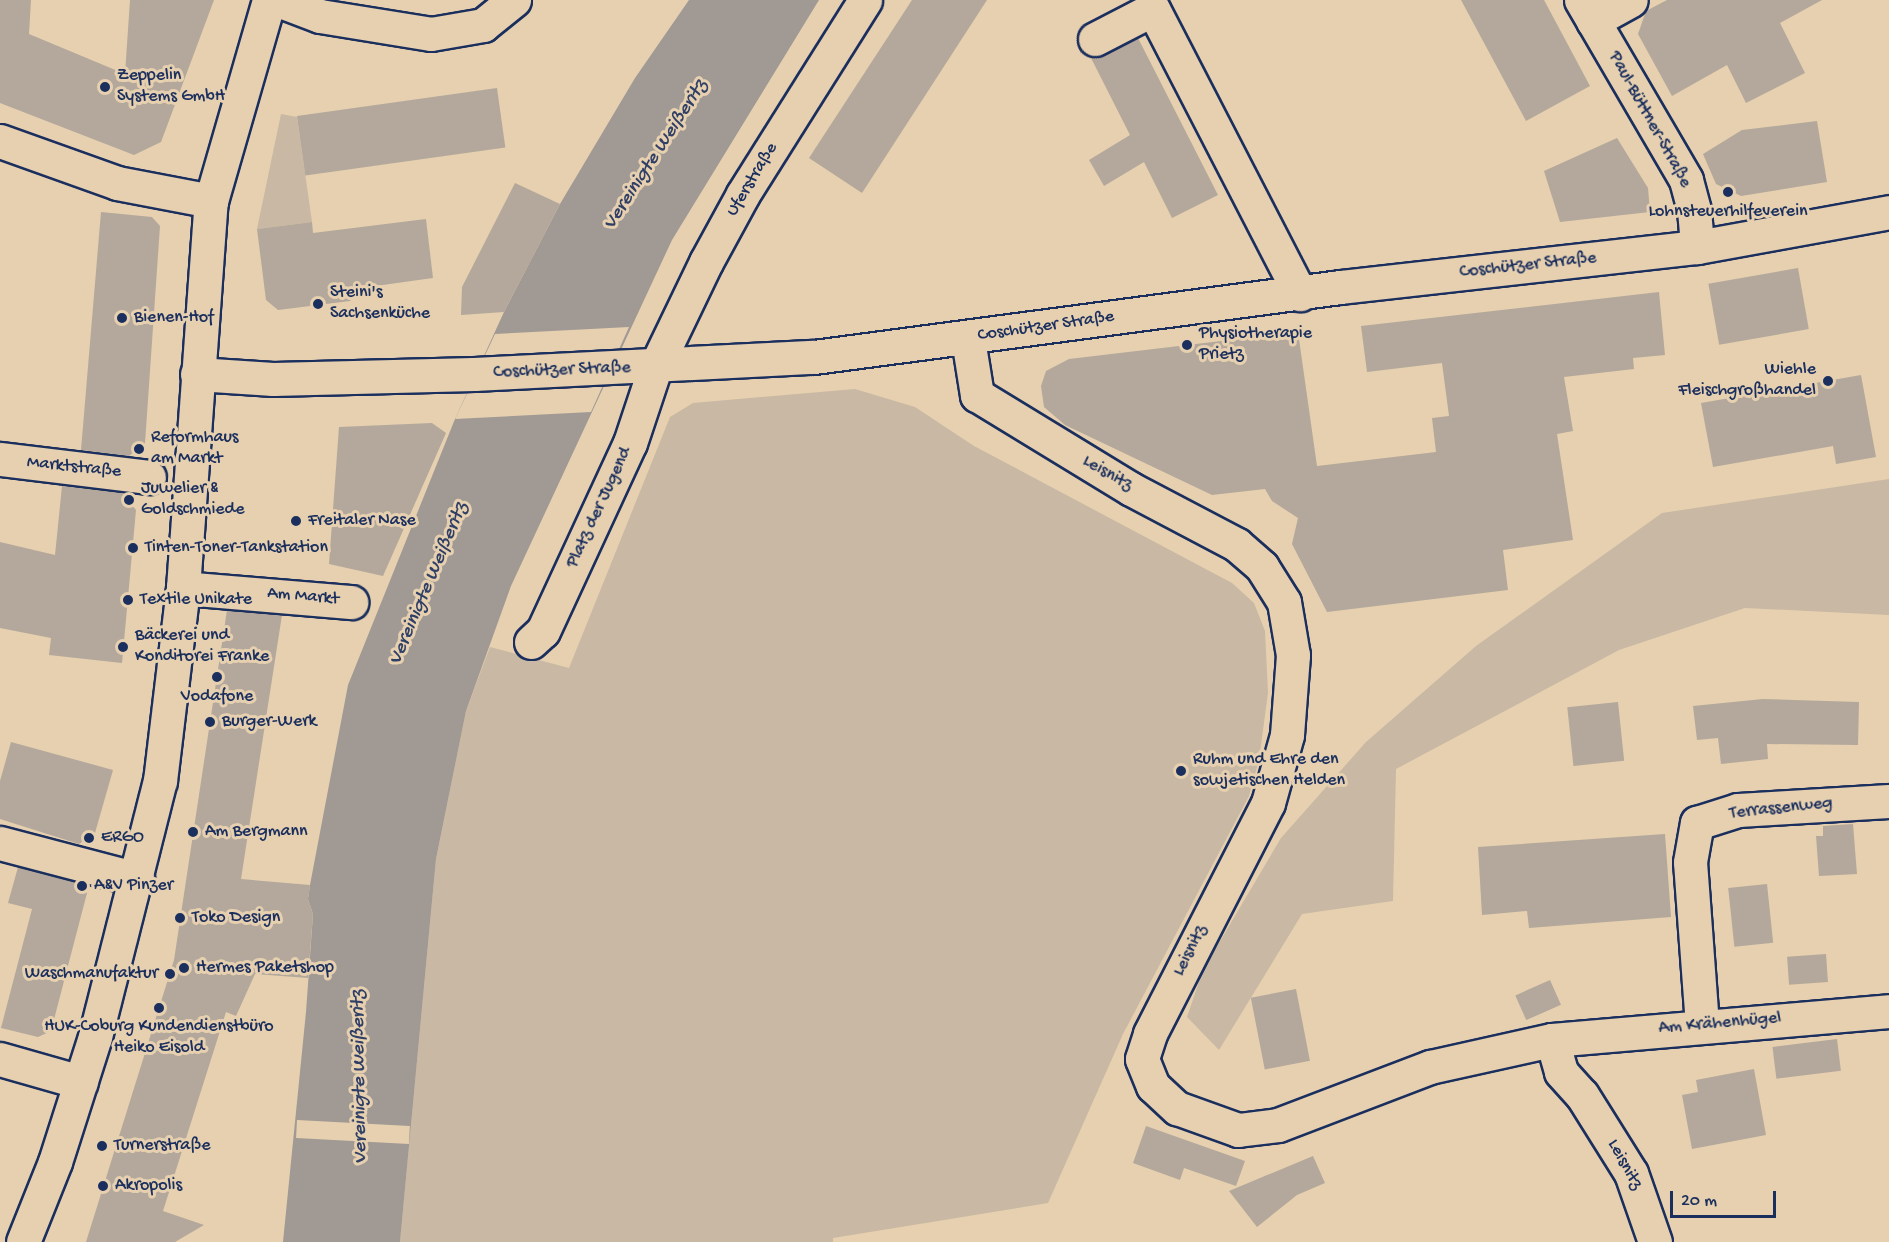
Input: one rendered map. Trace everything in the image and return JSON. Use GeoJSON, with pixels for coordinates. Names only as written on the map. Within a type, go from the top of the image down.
{"type":"FeatureCollection","features":[{"type":"Feature","properties":{"kind":"street"},"geometry":{"type":"LineString","coordinates":[[23,1242],[81,1082],[137,879],[165,750],[183,588],[211,201],[269,0]]}},
{"type":"Feature","properties":{"kind":"street"},"geometry":{"type":"LineString","coordinates":[[278,0],[320,16],[431,34],[483,25],[514,0]]}},
{"type":"Feature","properties":{"kind":"street","name":"Uferstraße"},"geometry":{"type":"LineString","coordinates":[[655,368],[743,194],[865,0]]}},
{"type":"Feature","properties":{"kind":"street"},"geometry":{"type":"LineString","coordinates":[[1587,10],[1631,0]]}},
{"type":"Feature","properties":{"kind":"street"},"geometry":{"type":"LineString","coordinates":[[1095,39],[1153,9],[1300,294]]}},
{"type":"Feature","properties":{"kind":"street","name":"Paul-Büttner-Straße"},"geometry":{"type":"LineString","coordinates":[[1587,10],[1686,180],[1694,210],[1697,247]]}},
{"type":"Feature","properties":{"kind":"street"},"geometry":{"type":"LineString","coordinates":[[0,141],[117,183],[211,201]]}},
{"type":"Feature","properties":{"kind":"street","name":"Coschützer Straße"},"geometry":{"type":"LineString","coordinates":[[197,374],[292,379],[474,374],[655,368],[814,357],[968,339],[1300,294],[1697,247],[1889,212]]}},
{"type":"Feature","properties":{"kind":"street","name":"Leisnitz"},"geometry":{"type":"LineString","coordinates":[[968,339],[978,395],[1131,489],[1237,545],[1262,567],[1284,602],[1293,655],[1287,735],[1268,803],[1150,1034],[1142,1059],[1153,1086],[1177,1108],[1238,1130],[1278,1125],[1430,1067],[1552,1040],[1561,1072],[1582,1095],[1631,1173],[1655,1242]]}},
{"type":"Feature","properties":{"kind":"street","name":"Platz der Jugend"},"geometry":{"type":"LineString","coordinates":[[531,642],[543,631],[630,443],[655,368]]}},
{"type":"Feature","properties":{"kind":"street","name":"Marktstraße"},"geometry":{"type":"LineString","coordinates":[[0,459],[149,477]]}},
{"type":"Feature","properties":{"kind":"street","name":"Am Markt"},"geometry":{"type":"LineString","coordinates":[[183,588],[351,602]]}},
{"type":"Feature","properties":{"kind":"street","name":"Terrassenweg"},"geometry":{"type":"LineString","coordinates":[[1702,1025],[1690,862],[1697,823],[1738,810],[1889,801]]}},
{"type":"Feature","properties":{"kind":"street"},"geometry":{"type":"LineString","coordinates":[[0,843],[137,879]]}},
{"type":"Feature","properties":{"kind":"street","name":"Am Krähenhügel"},"geometry":{"type":"LineString","coordinates":[[1552,1040],[1702,1025],[1889,1011]]}},
{"type":"Feature","properties":{"kind":"street"},"geometry":{"type":"LineString","coordinates":[[0,1059],[81,1082]]}},
{"type":"Feature","properties":{"kind":"shaded area"},"geometry":{"type":"Polygon","coordinates":[[[281,114],[297,117],[312,222],[257,229],[281,114]]]}},
{"type":"Feature","properties":{"kind":"shaded area"},"geometry":{"type":"Polygon","coordinates":[[[855,389],[915,407],[974,446],[1232,583],[1254,603],[1265,631],[1268,693],[1259,760],[1249,796],[1123,1034],[1048,1203],[833,1238],[833,1242],[400,1242],[436,859],[466,711],[490,647],[569,668],[670,417],[693,403],[855,389]]]}},
{"type":"Feature","properties":{"kind":"shaded area"},"geometry":{"type":"Polygon","coordinates":[[[1889,479],[1889,615],[1745,608],[1619,650],[1396,769],[1393,901],[1302,914],[1219,1050],[1187,1017],[1203,970],[1281,838],[1366,742],[1476,646],[1662,513],[1889,479]]]}},
{"type":"Feature","properties":{"kind":"water","name":"Vereinigte Weißeritz"},"geometry":{"type":"Polygon","coordinates":[[[689,0],[819,0],[672,240],[511,586],[466,711],[436,859],[400,1242],[283,1242],[306,1012],[313,914],[308,899],[348,685],[455,419],[504,312],[560,204],[635,78],[689,0]]]}},
{"type":"Feature","properties":{"kind":"pier"},"geometry":{"type":"Polygon","coordinates":[[[629,327],[591,412],[455,419],[495,334],[629,327]]]}},
{"type":"Feature","properties":{"kind":"pier"},"geometry":{"type":"Polygon","coordinates":[[[297,1120],[410,1126],[409,1144],[296,1138],[297,1120]]]}},
{"type":"Feature","properties":{"kind":"building"},"geometry":{"type":"Polygon","coordinates":[[[0,0],[31,0],[29,34],[125,74],[130,0],[214,0],[161,142],[134,155],[0,103],[0,0]]]}},
{"type":"Feature","properties":{"kind":"building"},"geometry":{"type":"Polygon","coordinates":[[[912,0],[987,0],[862,193],[809,158],[912,0]]]}},
{"type":"Feature","properties":{"kind":"building"},"geometry":{"type":"Polygon","coordinates":[[[1461,0],[1544,0],[1590,86],[1526,121],[1461,0]]]}},
{"type":"Feature","properties":{"kind":"building"},"geometry":{"type":"Polygon","coordinates":[[[1667,0],[1822,0],[1780,23],[1805,73],[1746,103],[1727,65],[1672,96],[1638,34],[1646,11],[1667,0]]]}},
{"type":"Feature","properties":{"kind":"building"},"geometry":{"type":"Polygon","coordinates":[[[1138,38],[1218,195],[1172,218],[1144,162],[1104,186],[1089,160],[1130,135],[1090,56],[1104,56],[1138,38]]]}},
{"type":"Feature","properties":{"kind":"building"},"geometry":{"type":"Polygon","coordinates":[[[497,88],[505,147],[305,176],[297,116],[497,88]]]}},
{"type":"Feature","properties":{"kind":"building"},"geometry":{"type":"Polygon","coordinates":[[[1817,121],[1827,182],[1741,196],[1716,184],[1703,154],[1742,130],[1817,121]]]}},
{"type":"Feature","properties":{"kind":"building"},"geometry":{"type":"Polygon","coordinates":[[[1617,138],[1648,188],[1650,212],[1560,222],[1544,171],[1617,138]]]}},
{"type":"Feature","properties":{"kind":"building"},"geometry":{"type":"Polygon","coordinates":[[[515,183],[560,204],[504,312],[461,315],[462,287],[515,183]]]}},
{"type":"Feature","properties":{"kind":"building"},"geometry":{"type":"Polygon","coordinates":[[[101,212],[152,217],[160,226],[145,443],[129,456],[81,450],[101,212]]]}},
{"type":"Feature","properties":{"kind":"building"},"geometry":{"type":"Polygon","coordinates":[[[426,219],[433,278],[361,288],[350,301],[278,310],[266,300],[257,229],[312,222],[313,233],[426,219]]]}},
{"type":"Feature","properties":{"kind":"building"},"geometry":{"type":"Polygon","coordinates":[[[1798,268],[1809,329],[1719,345],[1708,284],[1798,268]]]}},
{"type":"Feature","properties":{"kind":"building"},"geometry":{"type":"Polygon","coordinates":[[[1659,292],[1665,355],[1633,358],[1634,369],[1564,377],[1573,431],[1557,434],[1573,540],[1503,550],[1508,590],[1327,612],[1292,544],[1298,518],[1272,501],[1265,489],[1212,495],[1065,425],[1044,407],[1041,386],[1046,371],[1069,359],[1298,332],[1317,466],[1436,452],[1432,418],[1449,416],[1442,363],[1367,372],[1361,326],[1659,292]]]}},
{"type":"Feature","properties":{"kind":"building"},"geometry":{"type":"Polygon","coordinates":[[[1861,375],[1876,457],[1836,464],[1833,446],[1713,467],[1701,403],[1861,375]]]}},
{"type":"Feature","properties":{"kind":"building"},"geometry":{"type":"Polygon","coordinates":[[[432,423],[446,433],[383,576],[329,564],[339,427],[432,423]]]}},
{"type":"Feature","properties":{"kind":"building"},"geometry":{"type":"Polygon","coordinates":[[[62,486],[122,493],[136,510],[122,663],[49,655],[51,638],[0,628],[0,542],[55,555],[62,486]]]}},
{"type":"Feature","properties":{"kind":"building"},"geometry":{"type":"Polygon","coordinates":[[[227,610],[282,615],[241,879],[310,885],[308,899],[313,914],[308,978],[255,974],[236,1016],[226,1012],[163,1211],[204,1225],[175,1242],[86,1242],[174,960],[227,610]]]}},
{"type":"Feature","properties":{"kind":"building"},"geometry":{"type":"Polygon","coordinates":[[[1763,699],[1859,702],[1858,745],[1767,744],[1768,759],[1721,764],[1718,738],[1697,740],[1693,706],[1763,699]]]}},
{"type":"Feature","properties":{"kind":"building"},"geometry":{"type":"Polygon","coordinates":[[[1618,702],[1624,761],[1573,766],[1567,707],[1618,702]]]}},
{"type":"Feature","properties":{"kind":"building"},"geometry":{"type":"Polygon","coordinates":[[[11,742],[113,770],[95,833],[79,844],[0,819],[0,781],[11,742]]]}},
{"type":"Feature","properties":{"kind":"building"},"geometry":{"type":"Polygon","coordinates":[[[1853,824],[1857,874],[1819,876],[1816,836],[1823,836],[1823,826],[1853,824]]]}},
{"type":"Feature","properties":{"kind":"building"},"geometry":{"type":"Polygon","coordinates":[[[1665,834],[1671,917],[1529,928],[1527,911],[1482,915],[1478,847],[1665,834]]]}},
{"type":"Feature","properties":{"kind":"building"},"geometry":{"type":"Polygon","coordinates":[[[18,867],[80,883],[87,893],[51,1031],[38,1037],[1,1028],[32,909],[8,903],[18,867]]]}},
{"type":"Feature","properties":{"kind":"building"},"geometry":{"type":"Polygon","coordinates":[[[1767,884],[1773,943],[1734,947],[1728,888],[1767,884]]]}},
{"type":"Feature","properties":{"kind":"building"},"geometry":{"type":"Polygon","coordinates":[[[1826,954],[1828,982],[1789,985],[1787,957],[1826,954]]]}},
{"type":"Feature","properties":{"kind":"building"},"geometry":{"type":"Polygon","coordinates":[[[1550,980],[1561,1005],[1526,1020],[1515,995],[1550,980]]]}},
{"type":"Feature","properties":{"kind":"building"},"geometry":{"type":"Polygon","coordinates":[[[1296,989],[1310,1061],[1265,1069],[1251,998],[1296,989]]]}},
{"type":"Feature","properties":{"kind":"building"},"geometry":{"type":"Polygon","coordinates":[[[1837,1039],[1841,1071],[1776,1079],[1772,1047],[1837,1039]]]}},
{"type":"Feature","properties":{"kind":"building"},"geometry":{"type":"Polygon","coordinates":[[[1754,1069],[1766,1135],[1692,1149],[1682,1095],[1698,1092],[1696,1080],[1754,1069]]]}},
{"type":"Feature","properties":{"kind":"building"},"geometry":{"type":"Polygon","coordinates":[[[1146,1126],[1245,1161],[1236,1186],[1184,1168],[1180,1180],[1133,1163],[1146,1126]]]}},
{"type":"Feature","properties":{"kind":"building"},"geometry":{"type":"Polygon","coordinates":[[[1313,1156],[1325,1183],[1297,1195],[1257,1227],[1229,1191],[1313,1156]]]}},
{"type":"Feature","properties":{"kind":"place","name":"Zeppelin Systems GmbH"},"geometry":{"type":"Point","coordinates":[105,87]}},
{"type":"Feature","properties":{"kind":"place","name":"Lohnsteuerhilfeverein"},"geometry":{"type":"Point","coordinates":[1728,192]}},
{"type":"Feature","properties":{"kind":"place","name":"Steini's Sachsenküche"},"geometry":{"type":"Point","coordinates":[318,304]}},
{"type":"Feature","properties":{"kind":"place","name":"Bienen-Hof"},"geometry":{"type":"Point","coordinates":[122,318]}},
{"type":"Feature","properties":{"kind":"place","name":"Physiotherapie Prietz"},"geometry":{"type":"Point","coordinates":[1187,345]}},
{"type":"Feature","properties":{"kind":"place","name":"Wiehle Fleischgroßhandel"},"geometry":{"type":"Point","coordinates":[1828,381]}},
{"type":"Feature","properties":{"kind":"place","name":"Reformhaus am Markt"},"geometry":{"type":"Point","coordinates":[139,449]}},
{"type":"Feature","properties":{"kind":"place","name":"Juwelier & Goldschmiede"},"geometry":{"type":"Point","coordinates":[129,500]}},
{"type":"Feature","properties":{"kind":"place","name":"Freitaler Nase"},"geometry":{"type":"Point","coordinates":[296,521]}},
{"type":"Feature","properties":{"kind":"place","name":"Tinten-Toner-Tankstation"},"geometry":{"type":"Point","coordinates":[133,548]}},
{"type":"Feature","properties":{"kind":"place","name":"Textile Unikate"},"geometry":{"type":"Point","coordinates":[128,600]}},
{"type":"Feature","properties":{"kind":"place","name":"Bäckerei und Konditorei Franke"},"geometry":{"type":"Point","coordinates":[123,647]}},
{"type":"Feature","properties":{"kind":"place","name":"Vodafone"},"geometry":{"type":"Point","coordinates":[217,677]}},
{"type":"Feature","properties":{"kind":"place","name":"Burger-Werk"},"geometry":{"type":"Point","coordinates":[210,722]}},
{"type":"Feature","properties":{"kind":"place","name":"Ruhm und Ehre den sowjetischen Helden"},"geometry":{"type":"Point","coordinates":[1181,771]}},
{"type":"Feature","properties":{"kind":"place","name":"Am Bergmann"},"geometry":{"type":"Point","coordinates":[193,832]}},
{"type":"Feature","properties":{"kind":"place","name":"ERGO"},"geometry":{"type":"Point","coordinates":[89,838]}},
{"type":"Feature","properties":{"kind":"place","name":"A&V Pinzer"},"geometry":{"type":"Point","coordinates":[82,886]}},
{"type":"Feature","properties":{"kind":"place","name":"Toko Design"},"geometry":{"type":"Point","coordinates":[180,918]}},
{"type":"Feature","properties":{"kind":"place","name":"Hermes Paketshop"},"geometry":{"type":"Point","coordinates":[184,968]}},
{"type":"Feature","properties":{"kind":"place","name":"Waschmanufaktur"},"geometry":{"type":"Point","coordinates":[170,974]}},
{"type":"Feature","properties":{"kind":"place","name":"HUK-Coburg Kundendienstbüro Heiko Eisold"},"geometry":{"type":"Point","coordinates":[159,1008]}},
{"type":"Feature","properties":{"kind":"place","name":"Turnerstraße"},"geometry":{"type":"Point","coordinates":[102,1146]}},
{"type":"Feature","properties":{"kind":"place","name":"Akropolis"},"geometry":{"type":"Point","coordinates":[103,1186]}}]}
